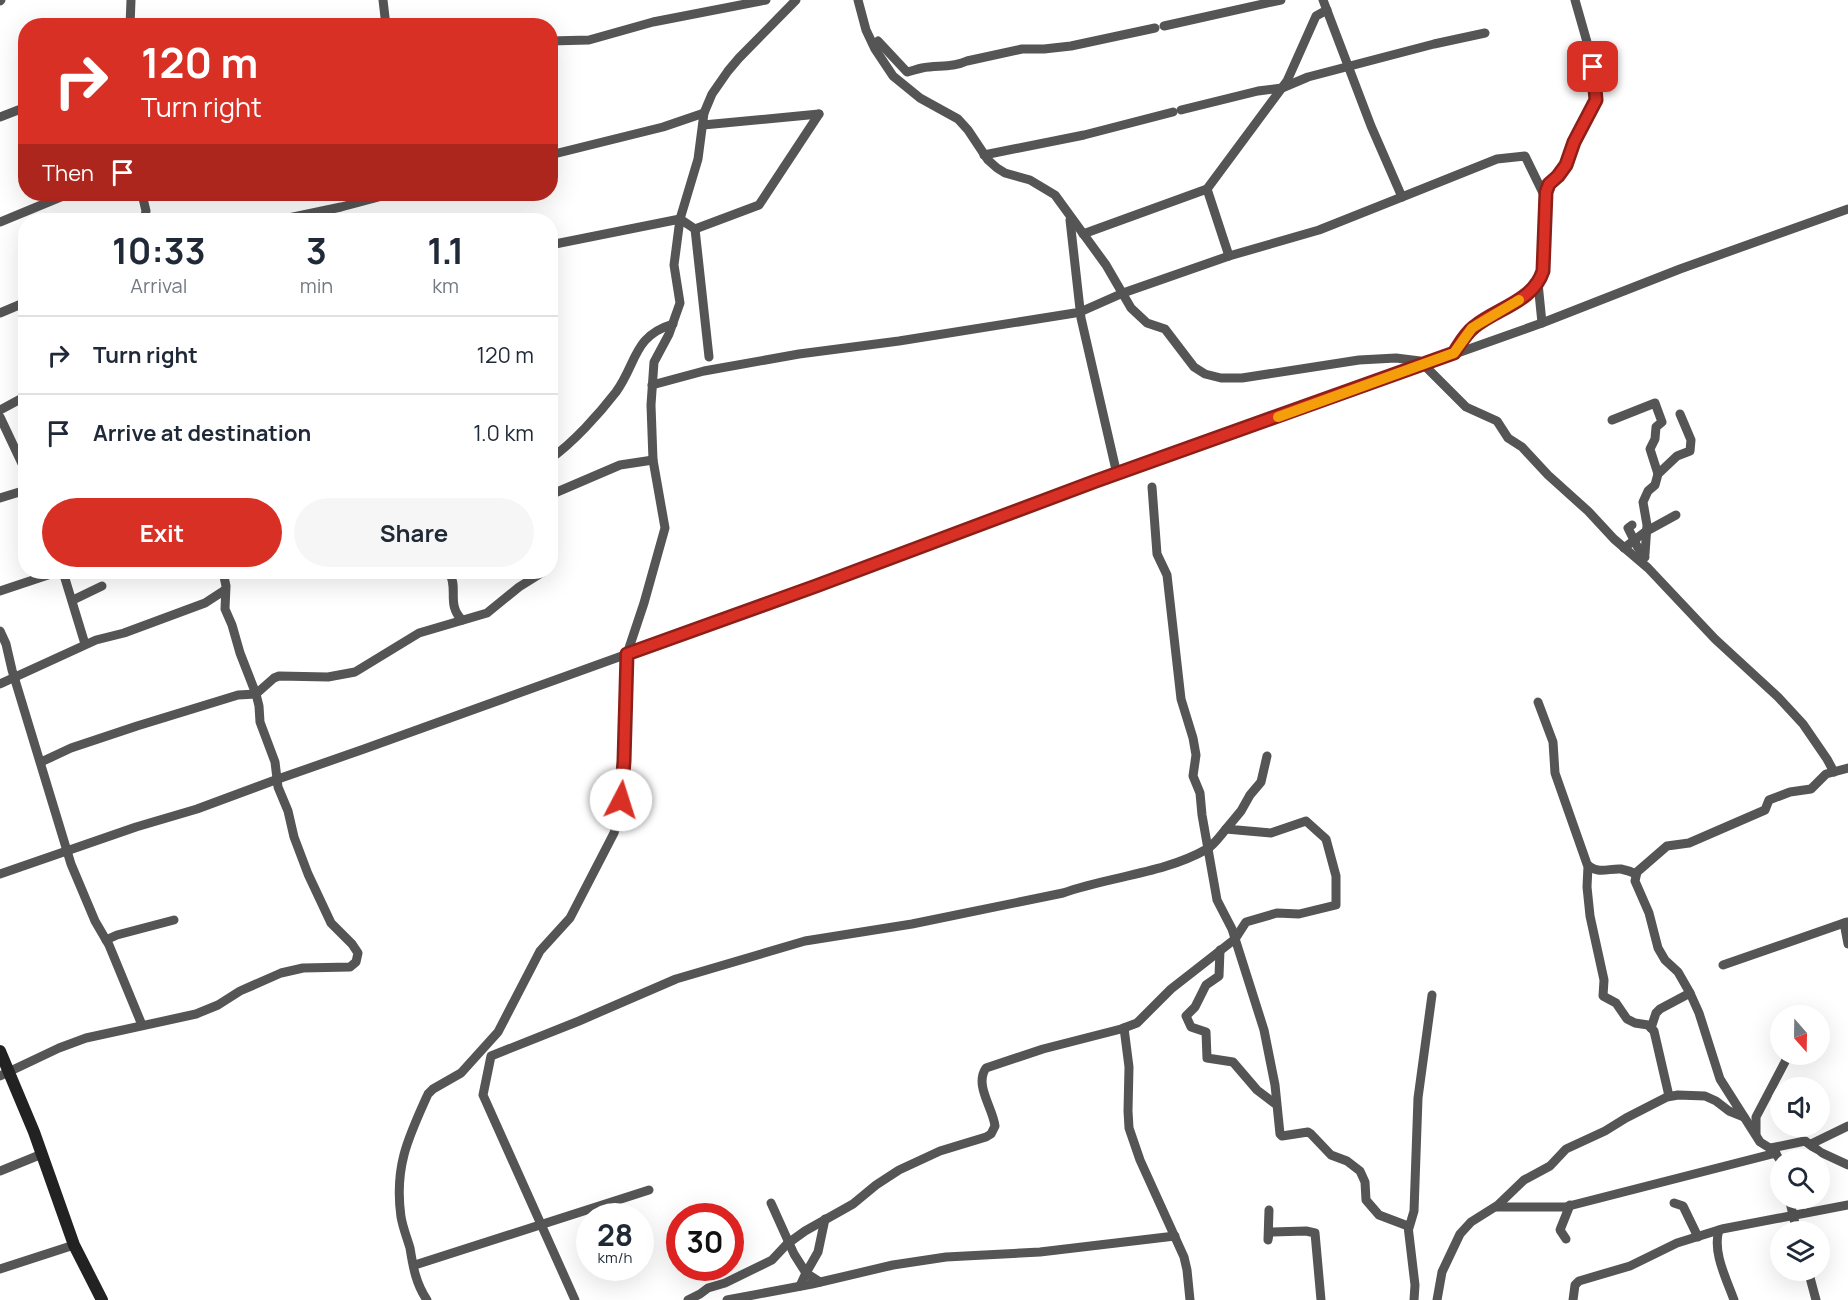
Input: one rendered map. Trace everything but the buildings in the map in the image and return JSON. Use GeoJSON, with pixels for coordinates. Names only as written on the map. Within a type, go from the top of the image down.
{"type":"FeatureCollection","features":[{"type":"Feature","properties":{"kind":"street"},"geometry":{"type":"LineString","coordinates":[[130,18],[131,0]]}},
{"type":"Feature","properties":{"kind":"street"},"geometry":{"type":"LineString","coordinates":[[383,0],[385,18]]}},
{"type":"Feature","properties":{"kind":"street"},"geometry":{"type":"LineString","coordinates":[[558,41],[590,40],[665,20],[766,0]]}},
{"type":"Feature","properties":{"kind":"street"},"geometry":{"type":"LineString","coordinates":[[427,1300],[416,1279],[401,1216],[399,1176],[402,1160],[428,1094],[462,1073],[498,1032],[540,951],[570,918],[614,833],[618,820],[624,761],[627,654],[665,528],[653,460],[650,421],[652,385],[657,356],[673,324],[680,303],[674,265],[680,219],[693,177],[704,113],[712,93],[728,70],[796,0]]}},
{"type":"Feature","properties":{"kind":"street"},"geometry":{"type":"LineString","coordinates":[[858,0],[866,30],[893,76],[920,98],[958,118],[984,155],[1001,171],[1030,180],[1055,195],[1106,265],[1135,312],[1147,322],[1165,329],[1194,367],[1205,374],[1221,378],[1242,378],[1382,358],[1407,359],[1423,364],[1466,407],[1497,421],[1508,438],[1522,447],[1614,539],[1647,568],[1715,639],[1778,698],[1803,724],[1827,759],[1843,771]]}},
{"type":"Feature","properties":{"kind":"street"},"geometry":{"type":"LineString","coordinates":[[873,44],[878,41],[907,72],[922,68],[959,65],[1022,49],[1071,46],[1281,0]]}},
{"type":"Feature","properties":{"kind":"street"},"geometry":{"type":"LineString","coordinates":[[1454,353],[1472,328],[1519,300],[1538,283],[1543,271],[1548,187],[1566,165],[1574,142],[1596,98],[1591,56],[1575,0]]}},
{"type":"Feature","properties":{"kind":"street"},"geometry":{"type":"LineString","coordinates":[[1325,5],[1402,197]]}},
{"type":"Feature","properties":{"kind":"street"},"geometry":{"type":"LineString","coordinates":[[1083,234],[1207,189],[1287,81],[1316,16],[1325,5]]}},
{"type":"Feature","properties":{"kind":"street"},"geometry":{"type":"LineString","coordinates":[[984,155],[1084,135],[1258,91],[1282,88],[1308,77],[1485,33]]}},
{"type":"Feature","properties":{"kind":"street"},"geometry":{"type":"LineString","coordinates":[[0,117],[18,110]]}},
{"type":"Feature","properties":{"kind":"street"},"geometry":{"type":"LineString","coordinates":[[558,153],[663,127],[704,113]]}},
{"type":"Feature","properties":{"kind":"street"},"geometry":{"type":"LineString","coordinates":[[695,229],[759,205],[819,114],[703,125]]}},
{"type":"Feature","properties":{"kind":"street"},"geometry":{"type":"LineString","coordinates":[[652,385],[704,371],[799,354],[1078,313],[1123,292],[1229,256],[1319,230],[1497,159],[1525,156],[1546,199]]}},
{"type":"Feature","properties":{"kind":"street"},"geometry":{"type":"LineString","coordinates":[[1207,189],[1229,256]]}},
{"type":"Feature","properties":{"kind":"street"},"geometry":{"type":"LineString","coordinates":[[33,213],[55,201]]}},
{"type":"Feature","properties":{"kind":"street"},"geometry":{"type":"LineString","coordinates":[[312,213],[364,201]]}},
{"type":"Feature","properties":{"kind":"street"},"geometry":{"type":"LineString","coordinates":[[0,874],[197,809],[364,749],[816,586],[1096,481],[1542,323],[1680,268],[1848,209]]}},
{"type":"Feature","properties":{"kind":"street"},"geometry":{"type":"LineString","coordinates":[[0,222],[18,218]]}},
{"type":"Feature","properties":{"kind":"street"},"geometry":{"type":"LineString","coordinates":[[558,243],[680,219],[695,229]]}},
{"type":"Feature","properties":{"kind":"street"},"geometry":{"type":"LineString","coordinates":[[1070,220],[1078,313],[1116,471]]}},
{"type":"Feature","properties":{"kind":"street"},"geometry":{"type":"LineString","coordinates":[[695,229],[709,357]]}},
{"type":"Feature","properties":{"kind":"street"},"geometry":{"type":"LineString","coordinates":[[1538,283],[1542,323]]}},
{"type":"Feature","properties":{"kind":"street"},"geometry":{"type":"LineString","coordinates":[[0,313],[18,305]]}},
{"type":"Feature","properties":{"kind":"street"},"geometry":{"type":"LineString","coordinates":[[558,452],[616,392],[648,336],[659,328],[673,324]]}},
{"type":"Feature","properties":{"kind":"street"},"geometry":{"type":"LineString","coordinates":[[0,410],[18,400]]}},
{"type":"Feature","properties":{"kind":"street"},"geometry":{"type":"LineString","coordinates":[[1612,420],[1655,403],[1662,422],[1656,427],[1655,439],[1650,449],[1658,474]]}},
{"type":"Feature","properties":{"kind":"street"},"geometry":{"type":"LineString","coordinates":[[1647,568],[1645,532],[1647,525],[1643,502],[1648,491],[1655,484],[1658,474],[1677,456],[1690,451],[1691,440],[1680,414]]}},
{"type":"Feature","properties":{"kind":"street"},"geometry":{"type":"LineString","coordinates":[[0,417],[18,455]]}},
{"type":"Feature","properties":{"kind":"street"},"geometry":{"type":"LineString","coordinates":[[558,492],[620,465],[653,460]]}},
{"type":"Feature","properties":{"kind":"street"},"geometry":{"type":"LineString","coordinates":[[1152,487],[1157,554],[1167,575],[1181,699],[1193,738],[1196,755],[1193,776],[1200,793],[1217,900],[1235,939],[1264,1030],[1275,1085],[1280,1134],[1282,1136],[1308,1132],[1311,1134],[1331,1155],[1347,1161],[1360,1171],[1365,1182],[1366,1200],[1379,1215],[1407,1224],[1409,1228]]}},
{"type":"Feature","properties":{"kind":"street"},"geometry":{"type":"LineString","coordinates":[[0,498],[18,492]]}},
{"type":"Feature","properties":{"kind":"street"},"geometry":{"type":"LineString","coordinates":[[1624,548],[1645,532],[1676,515]]}},
{"type":"Feature","properties":{"kind":"street"},"geometry":{"type":"LineString","coordinates":[[1614,539],[1622,537],[1630,526],[1637,546],[1645,554]]}},
{"type":"Feature","properties":{"kind":"street"},"geometry":{"type":"LineString","coordinates":[[0,591],[36,579]]}},
{"type":"Feature","properties":{"kind":"street"},"geometry":{"type":"LineString","coordinates":[[66,579],[85,644]]}},
{"type":"Feature","properties":{"kind":"street"},"geometry":{"type":"LineString","coordinates":[[4,1074],[81,1040],[196,1014],[281,973],[303,968],[350,967],[356,962],[358,953],[331,923],[308,874],[292,832],[288,811],[279,787],[275,762],[260,722],[256,694],[225,609],[224,579]]}},
{"type":"Feature","properties":{"kind":"street"},"geometry":{"type":"LineString","coordinates":[[452,579],[454,605],[462,620]]}},
{"type":"Feature","properties":{"kind":"street"},"geometry":{"type":"LineString","coordinates":[[41,762],[71,748],[136,726],[238,695],[256,694],[279,676],[328,677],[348,674],[362,668],[419,633],[492,611],[532,579]]}},
{"type":"Feature","properties":{"kind":"street"},"geometry":{"type":"LineString","coordinates":[[73,600],[102,586]]}},
{"type":"Feature","properties":{"kind":"street"},"geometry":{"type":"LineString","coordinates":[[0,684],[85,644],[124,633],[205,603],[225,590]]}},
{"type":"Feature","properties":{"kind":"street"},"geometry":{"type":"LineString","coordinates":[[0,631],[6,644],[67,850],[88,906],[106,940],[142,1025]]}},
{"type":"Feature","properties":{"kind":"street"},"geometry":{"type":"LineString","coordinates":[[1538,702],[1553,742],[1555,773],[1588,866],[1587,887],[1590,916],[1604,979],[1603,995],[1616,1004],[1627,1019],[1635,1023],[1644,1023],[1651,1028],[1657,1042],[1669,1096]]}},
{"type":"Feature","properties":{"kind":"street"},"geometry":{"type":"LineString","coordinates":[[575,1300],[483,1095],[491,1056],[676,979],[805,941],[912,924],[1063,893],[1170,865],[1209,849],[1241,811],[1261,782],[1267,756]]}},
{"type":"Feature","properties":{"kind":"street"},"geometry":{"type":"LineString","coordinates":[[1770,1150],[1756,1136],[1720,1079],[1690,993],[1678,972],[1665,960],[1658,948],[1635,878],[1636,874],[1667,846],[1689,843],[1765,810],[1769,800],[1790,792],[1813,788],[1824,775],[1843,771]]}},
{"type":"Feature","properties":{"kind":"street"},"geometry":{"type":"LineString","coordinates":[[688,1300],[708,1288],[725,1283],[772,1260],[805,1231],[853,1204],[899,1170],[940,1151],[991,1134],[995,1122],[982,1083],[986,1068],[1033,1052],[1137,1023],[1171,989],[1235,939],[1246,922],[1277,913],[1299,914],[1336,905],[1336,876],[1326,838],[1306,821],[1271,833],[1226,829]]}},
{"type":"Feature","properties":{"kind":"street"},"geometry":{"type":"LineString","coordinates":[[1588,866],[1598,870],[1618,869],[1636,874]]}},
{"type":"Feature","properties":{"kind":"street"},"geometry":{"type":"LineString","coordinates":[[106,940],[174,920]]}},
{"type":"Feature","properties":{"kind":"street"},"geometry":{"type":"LineString","coordinates":[[1723,965],[1846,923],[1848,944]]}},
{"type":"Feature","properties":{"kind":"street"},"geometry":{"type":"LineString","coordinates":[[1220,950],[1219,976],[1206,985],[1195,1007],[1186,1016],[1191,1027],[1206,1032],[1207,1058],[1233,1062],[1244,1077],[1274,1103]]}},
{"type":"Feature","properties":{"kind":"street"},"geometry":{"type":"LineString","coordinates":[[1651,1028],[1657,1011],[1690,993]]}},
{"type":"Feature","properties":{"kind":"street"},"geometry":{"type":"LineString","coordinates":[[1414,1300],[1409,1228],[1414,1211],[1418,1098],[1432,995]]}},
{"type":"Feature","properties":{"kind":"street"},"geometry":{"type":"LineString","coordinates":[[1124,1028],[1129,1067],[1129,1128],[1140,1160],[1186,1265],[1190,1300]]}},
{"type":"Feature","properties":{"kind":"street"},"geometry":{"type":"LineString","coordinates":[[0,1051],[4,1074],[42,1154],[74,1245],[102,1300]]}},
{"type":"Feature","properties":{"kind":"street"},"geometry":{"type":"LineString","coordinates":[[1756,1136],[1755,1117],[1783,1065]]}},
{"type":"Feature","properties":{"kind":"street"},"geometry":{"type":"LineString","coordinates":[[1437,1300],[1442,1272],[1460,1234],[1471,1222],[1496,1207],[1524,1180],[1547,1167],[1566,1149],[1603,1132],[1669,1096],[1688,1094],[1705,1096],[1729,1111],[1745,1117]]}},
{"type":"Feature","properties":{"kind":"street"},"geometry":{"type":"LineString","coordinates":[[1811,1144],[1848,1126]]}},
{"type":"Feature","properties":{"kind":"street"},"geometry":{"type":"LineString","coordinates":[[1786,1149],[1803,1140],[1820,1152],[1848,1165]]}},
{"type":"Feature","properties":{"kind":"street"},"geometry":{"type":"LineString","coordinates":[[0,1171],[42,1154]]}},
{"type":"Feature","properties":{"kind":"street"},"geometry":{"type":"LineString","coordinates":[[1496,1207],[1570,1205],[1770,1155]]}},
{"type":"Feature","properties":{"kind":"street"},"geometry":{"type":"LineString","coordinates":[[418,1264],[649,1190]]}},
{"type":"Feature","properties":{"kind":"street"},"geometry":{"type":"LineString","coordinates":[[771,1203],[806,1273],[820,1282]]}},
{"type":"Feature","properties":{"kind":"street"},"geometry":{"type":"LineString","coordinates":[[1674,1203],[1683,1206],[1698,1237]]}},
{"type":"Feature","properties":{"kind":"street"},"geometry":{"type":"LineString","coordinates":[[1566,1239],[1560,1230],[1570,1205]]}},
{"type":"Feature","properties":{"kind":"street"},"geometry":{"type":"LineString","coordinates":[[1573,1300],[1575,1285],[1579,1281],[1634,1264],[1674,1245],[1742,1224],[1794,1217],[1848,1205]]}},
{"type":"Feature","properties":{"kind":"street"},"geometry":{"type":"LineString","coordinates":[[1792,1209],[1795,1221]]}},
{"type":"Feature","properties":{"kind":"street"},"geometry":{"type":"LineString","coordinates":[[1269,1210],[1268,1240],[1272,1232],[1311,1231],[1315,1233],[1321,1300]]}},
{"type":"Feature","properties":{"kind":"street"},"geometry":{"type":"LineString","coordinates":[[800,1286],[818,1252],[825,1219]]}},
{"type":"Feature","properties":{"kind":"street"},"geometry":{"type":"LineString","coordinates":[[1719,1230],[1716,1239],[1718,1250],[1734,1300]]}},
{"type":"Feature","properties":{"kind":"street"},"geometry":{"type":"LineString","coordinates":[[727,1300],[893,1265],[946,1257],[1040,1252],[1175,1236]]}},
{"type":"Feature","properties":{"kind":"street"},"geometry":{"type":"LineString","coordinates":[[0,1269],[74,1245]]}},
{"type":"Feature","properties":{"kind":"street"},"geometry":{"type":"LineString","coordinates":[[1811,1281],[1816,1300]]}},
{"type":"Feature","properties":{"kind":"slow traffic"},"geometry":{"type":"LineString","coordinates":[[1278,417],[1454,353],[1466,334],[1478,323],[1519,300]]}},
{"type":"Feature","properties":{"kind":"route"},"geometry":{"type":"LineString","coordinates":[[621,800],[627,654],[1096,481],[1454,353],[1472,328],[1519,300],[1538,283],[1543,271],[1546,192],[1549,184],[1566,165],[1580,128],[1596,100],[1593,67]]}}]}
